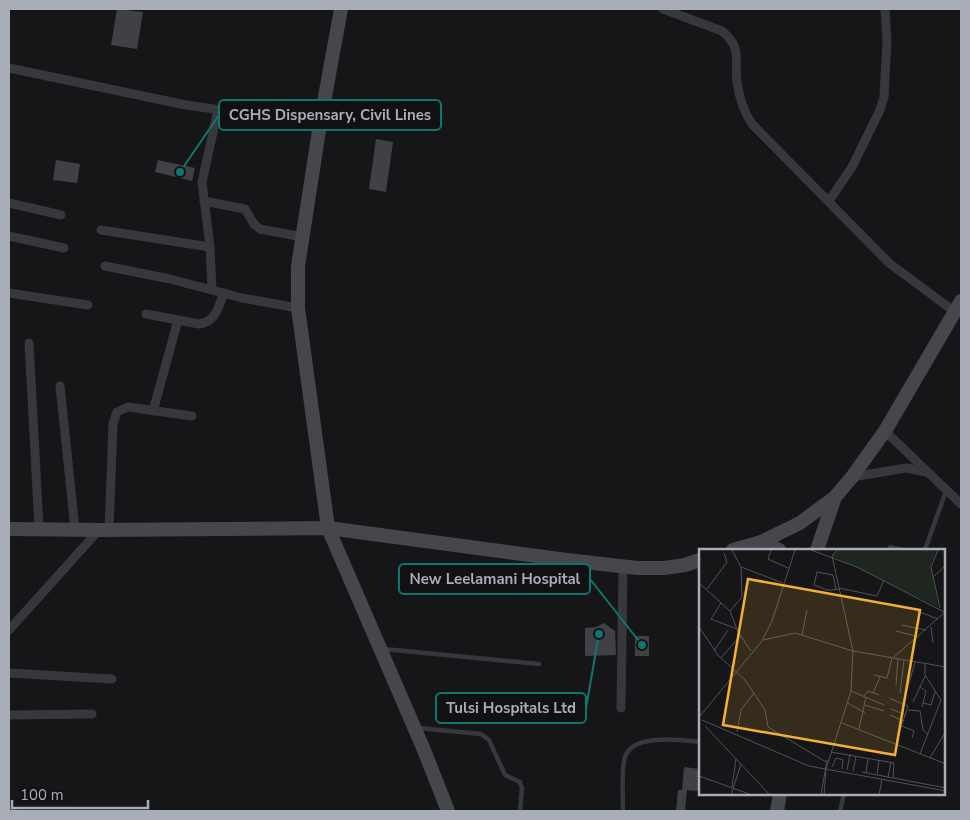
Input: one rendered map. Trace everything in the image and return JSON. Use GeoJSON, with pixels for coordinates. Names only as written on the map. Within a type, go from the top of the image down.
{"type":"FeatureCollection","features":[{"type":"Feature","properties":{"kind":"street"},"geometry":{"type":"LineString","coordinates":[[341,9],[320,124],[298,266],[298,308],[328,528],[448,811]]}},
{"type":"Feature","properties":{"kind":"street"},"geometry":{"type":"LineString","coordinates":[[663,9],[722,31],[728,36],[737,53],[737,82],[748,117],[898,272],[959,310],[885,431],[852,478],[835,497],[800,523],[761,542],[736,549]]}},
{"type":"Feature","properties":{"kind":"street"},"geometry":{"type":"LineString","coordinates":[[829,201],[852,167],[880,110],[884,97],[887,41],[885,9]]}},
{"type":"Feature","properties":{"kind":"street"},"geometry":{"type":"LineString","coordinates":[[9,68],[186,105],[320,124]]}},
{"type":"Feature","properties":{"kind":"street"},"geometry":{"type":"LineString","coordinates":[[212,290],[210,247],[202,182],[218,110]]}},
{"type":"Feature","properties":{"kind":"street"},"geometry":{"type":"LineString","coordinates":[[204,201],[245,209],[254,224],[260,229],[303,237]]}},
{"type":"Feature","properties":{"kind":"street"},"geometry":{"type":"LineString","coordinates":[[9,203],[61,215]]}},
{"type":"Feature","properties":{"kind":"street"},"geometry":{"type":"LineString","coordinates":[[101,230],[210,247]]}},
{"type":"Feature","properties":{"kind":"street"},"geometry":{"type":"LineString","coordinates":[[9,236],[64,248]]}},
{"type":"Feature","properties":{"kind":"street"},"geometry":{"type":"LineString","coordinates":[[105,266],[170,279],[242,298],[298,308]]}},
{"type":"Feature","properties":{"kind":"street"},"geometry":{"type":"LineString","coordinates":[[9,293],[88,306]]}},
{"type":"Feature","properties":{"kind":"street"},"geometry":{"type":"LineString","coordinates":[[146,314],[199,324],[210,321],[224,293]]}},
{"type":"Feature","properties":{"kind":"street"},"geometry":{"type":"LineString","coordinates":[[153,411],[178,320]]}},
{"type":"Feature","properties":{"kind":"street"},"geometry":{"type":"LineString","coordinates":[[29,343],[39,528]]}},
{"type":"Feature","properties":{"kind":"street"},"geometry":{"type":"LineString","coordinates":[[60,386],[75,529]]}},
{"type":"Feature","properties":{"kind":"street"},"geometry":{"type":"LineString","coordinates":[[9,630],[104,530],[115,418],[122,409],[128,407],[192,416]]}},
{"type":"Feature","properties":{"kind":"street"},"geometry":{"type":"LineString","coordinates":[[885,431],[961,504]]}},
{"type":"Feature","properties":{"kind":"street"},"geometry":{"type":"LineString","coordinates":[[852,478],[906,468],[929,473]]}},
{"type":"Feature","properties":{"kind":"street"},"geometry":{"type":"LineString","coordinates":[[817,549],[835,497]]}},
{"type":"Feature","properties":{"kind":"street"},"geometry":{"type":"LineString","coordinates":[[9,529],[328,528],[623,566],[664,568],[699,560]]}},
{"type":"Feature","properties":{"kind":"street"},"geometry":{"type":"LineString","coordinates":[[761,542],[777,549]]}},
{"type":"Feature","properties":{"kind":"street"},"geometry":{"type":"LineString","coordinates":[[621,708],[623,566]]}},
{"type":"Feature","properties":{"kind":"street"},"geometry":{"type":"LineString","coordinates":[[9,673],[112,679]]}},
{"type":"Feature","properties":{"kind":"street"},"geometry":{"type":"LineString","coordinates":[[9,715],[92,714]]}},
{"type":"Feature","properties":{"kind":"street"},"geometry":{"type":"LineString","coordinates":[[777,811],[780,795]]}},
{"type":"Feature","properties":{"kind":"street"},"geometry":{"type":"LineString","coordinates":[[9,810],[13,811]]}},
{"type":"Feature","properties":{"kind":"lane"},"geometry":{"type":"LineString","coordinates":[[924,549],[947,490]]}},
{"type":"Feature","properties":{"kind":"lane"},"geometry":{"type":"LineString","coordinates":[[890,547],[899,549]]}},
{"type":"Feature","properties":{"kind":"lane"},"geometry":{"type":"LineString","coordinates":[[380,648],[539,664]]}},
{"type":"Feature","properties":{"kind":"lane"},"geometry":{"type":"LineString","coordinates":[[414,727],[486,736],[490,740],[504,775],[520,782],[522,788],[520,811]]}},
{"type":"Feature","properties":{"kind":"lane"},"geometry":{"type":"LineString","coordinates":[[623,811],[625,757],[630,750],[639,744],[652,740],[699,742]]}},
{"type":"Feature","properties":{"kind":"lane"},"geometry":{"type":"LineString","coordinates":[[840,811],[844,795]]}},
{"type":"Feature","properties":{"kind":"building"},"geometry":{"type":"Polygon","coordinates":[[[117,9],[143,12],[137,49],[111,45],[117,9]]]}},
{"type":"Feature","properties":{"kind":"building"},"geometry":{"type":"Polygon","coordinates":[[[376,139],[393,142],[386,192],[369,189],[376,139]]]}},
{"type":"Feature","properties":{"kind":"building"},"geometry":{"type":"Polygon","coordinates":[[[56,160],[80,164],[77,183],[53,180],[56,160]]]}},
{"type":"Feature","properties":{"kind":"building"},"geometry":{"type":"Polygon","coordinates":[[[158,160],[195,168],[192,181],[155,172],[158,160]]]}},
{"type":"Feature","properties":{"kind":"building"},"geometry":{"type":"Polygon","coordinates":[[[604,623],[615,631],[616,655],[585,656],[585,628],[596,627],[604,623]]]}},
{"type":"Feature","properties":{"kind":"building"},"geometry":{"type":"Polygon","coordinates":[[[635,636],[649,636],[649,656],[635,656],[635,636]]]}},
{"type":"Feature","properties":{"kind":"building"},"geometry":{"type":"Polygon","coordinates":[[[684,767],[699,769],[699,791],[682,790],[684,767]]]}},
{"type":"Feature","properties":{"kind":"building"},"geometry":{"type":"Polygon","coordinates":[[[678,790],[687,790],[685,811],[676,811],[678,790]]]}},
{"type":"Feature","properties":{"kind":"place","name":"CGHS Dispensary, Civil Lines"},"geometry":{"type":"Point","coordinates":[180,172]}},
{"type":"Feature","properties":{"kind":"place","name":"Tulsi Hospitals Ltd"},"geometry":{"type":"Point","coordinates":[599,634]}},
{"type":"Feature","properties":{"kind":"place","name":"New Leelamani Hospital"},"geometry":{"type":"Point","coordinates":[642,645]}}]}
